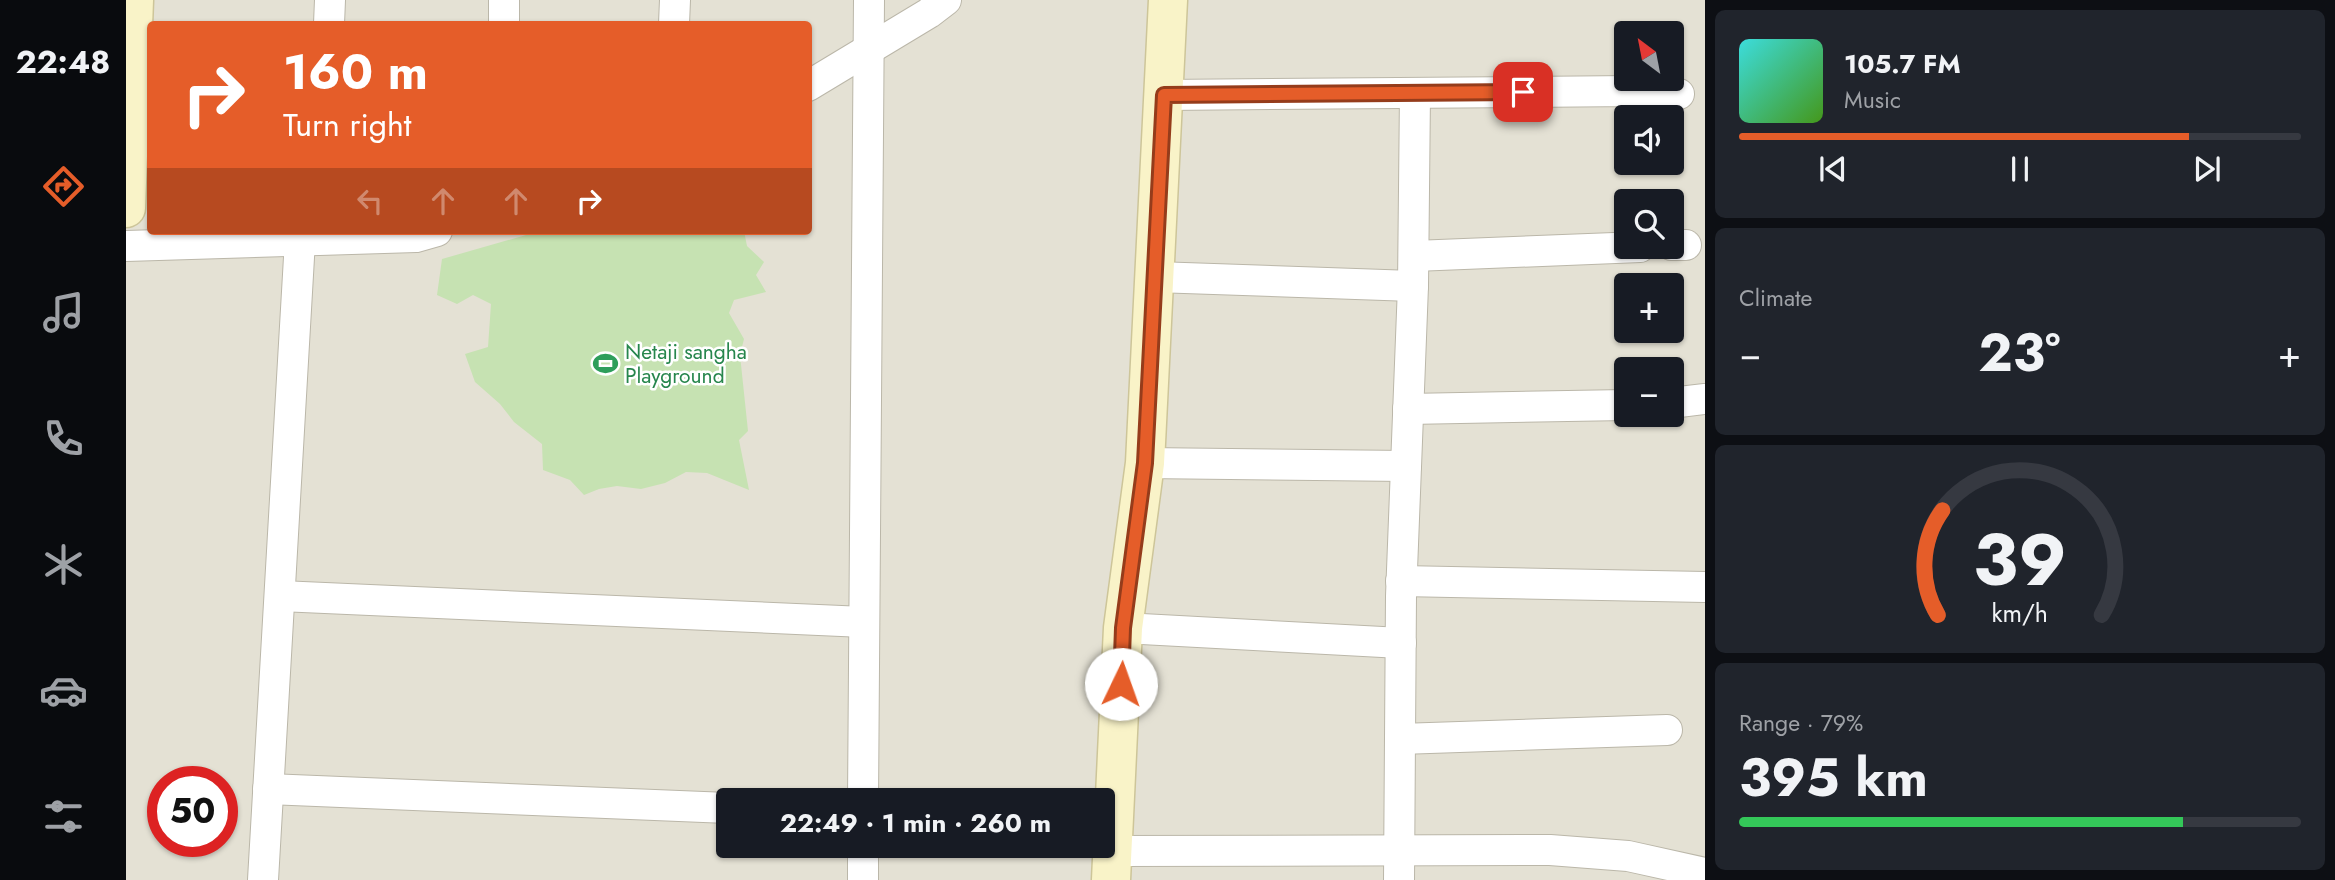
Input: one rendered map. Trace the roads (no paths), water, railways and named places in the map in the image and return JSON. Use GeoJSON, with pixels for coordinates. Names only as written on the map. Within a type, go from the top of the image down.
{"type":"FeatureCollection","features":[{"type":"Feature","properties":{"kind":"main road"},"geometry":{"type":"LineString","coordinates":[[126,208],[129,52],[134,0]]}},
{"type":"Feature","properties":{"kind":"main road"},"geometry":{"type":"LineString","coordinates":[[1112,866],[1123,628],[1145,463],[1168,0]]}},
{"type":"Feature","properties":{"kind":"street"},"geometry":{"type":"LineString","coordinates":[[329,21],[330,0]]}},
{"type":"Feature","properties":{"kind":"street"},"geometry":{"type":"LineString","coordinates":[[504,21],[505,0]]}},
{"type":"Feature","properties":{"kind":"street"},"geometry":{"type":"LineString","coordinates":[[674,21],[675,0]]}},
{"type":"Feature","properties":{"kind":"street"},"geometry":{"type":"LineString","coordinates":[[863,788],[869,0]]}},
{"type":"Feature","properties":{"kind":"street"},"geometry":{"type":"LineString","coordinates":[[812,84],[946,0]]}},
{"type":"Feature","properties":{"kind":"street"},"geometry":{"type":"LineString","coordinates":[[1164,95],[1632,91],[1679,94]]}},
{"type":"Feature","properties":{"kind":"street"},"geometry":{"type":"LineString","coordinates":[[1399,866],[1401,581],[1414,256],[1415,93]]}},
{"type":"Feature","properties":{"kind":"street"},"geometry":{"type":"LineString","coordinates":[[126,246],[423,235]]}},
{"type":"Feature","properties":{"kind":"street"},"geometry":{"type":"LineString","coordinates":[[263,880],[280,596],[316,237]]}},
{"type":"Feature","properties":{"kind":"street"},"geometry":{"type":"LineString","coordinates":[[1414,256],[1614,248]]}},
{"type":"Feature","properties":{"kind":"street"},"geometry":{"type":"LineString","coordinates":[[1155,277],[1413,286]]}},
{"type":"Feature","properties":{"kind":"street"},"geometry":{"type":"LineString","coordinates":[[1684,401],[1705,399]]}},
{"type":"Feature","properties":{"kind":"street"},"geometry":{"type":"LineString","coordinates":[[1408,409],[1614,405]]}},
{"type":"Feature","properties":{"kind":"street"},"geometry":{"type":"LineString","coordinates":[[1145,463],[1406,466]]}},
{"type":"Feature","properties":{"kind":"street"},"geometry":{"type":"LineString","coordinates":[[1401,581],[1705,587]]}},
{"type":"Feature","properties":{"kind":"street"},"geometry":{"type":"LineString","coordinates":[[280,596],[864,622]]}},
{"type":"Feature","properties":{"kind":"street"},"geometry":{"type":"LineString","coordinates":[[1123,628],[1401,643]]}},
{"type":"Feature","properties":{"kind":"street"},"geometry":{"type":"LineString","coordinates":[[1400,738],[1667,730]]}},
{"type":"Feature","properties":{"kind":"street"},"geometry":{"type":"LineString","coordinates":[[268,789],[716,808]]}},
{"type":"Feature","properties":{"kind":"street"},"geometry":{"type":"LineString","coordinates":[[1112,866],[1399,866],[1550,850],[1629,856],[1705,873]]}},
{"type":"Feature","properties":{"kind":"street"},"geometry":{"type":"LineString","coordinates":[[863,858],[863,880]]}},
{"type":"Feature","properties":{"kind":"place","name":"Netaji sangha Playground"},"geometry":{"type":"Point","coordinates":[605,364]}}]}
